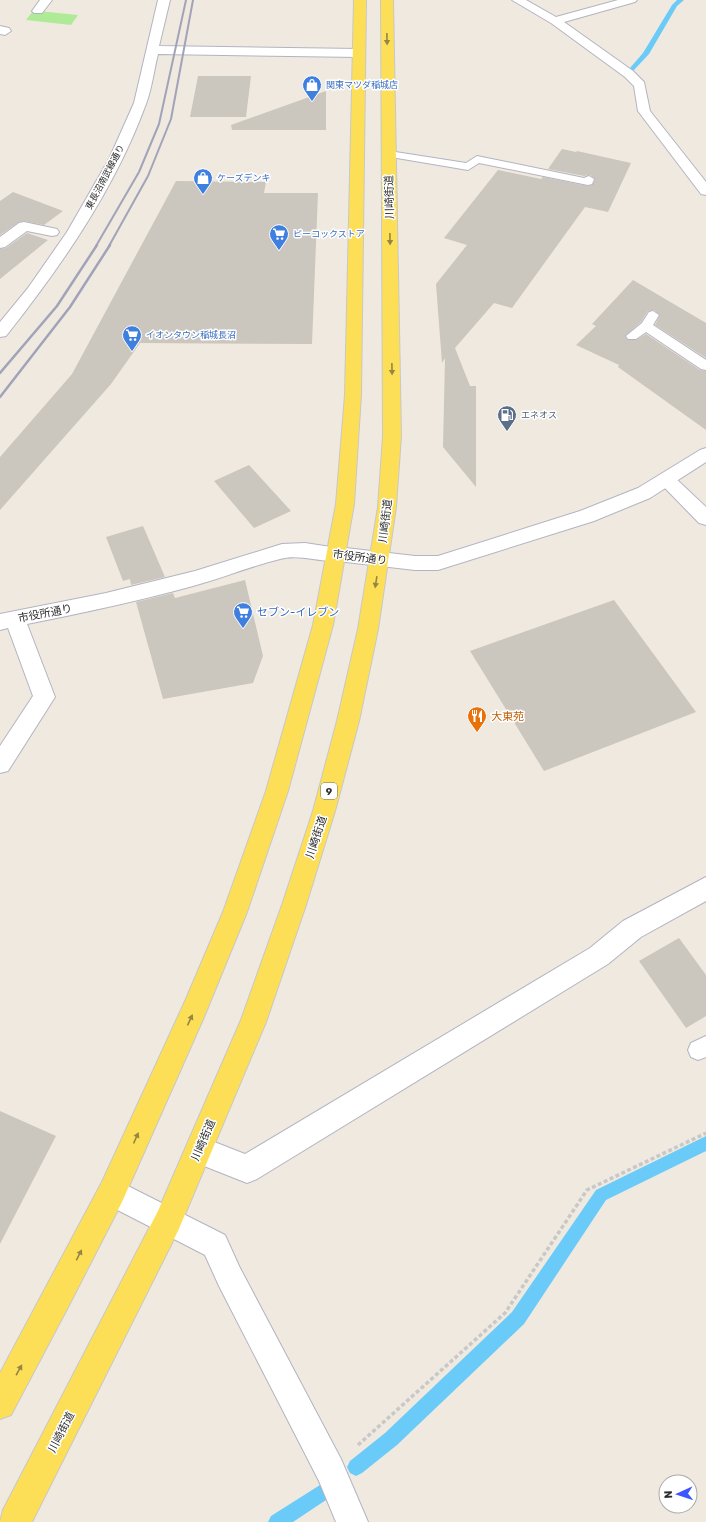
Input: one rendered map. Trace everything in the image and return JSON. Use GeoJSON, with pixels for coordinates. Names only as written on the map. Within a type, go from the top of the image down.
{"type":"FeatureCollection","features":[{"type":"Feature","properties":{"kind":"main road"},"geometry":{"type":"LineString","coordinates":[[0,1404],[56,1301],[112,1192],[196,1008],[235,912],[277,790],[323,625],[345,504],[353,395],[360,0]]}},
{"type":"Feature","properties":{"kind":"main road","name":"川崎街道"},"geometry":{"type":"LineString","coordinates":[[16,1522],[168,1221],[253,1022],[294,905],[324,812],[348,721],[368,629],[380,560],[387,507],[392,436],[387,0]]}},
{"type":"Feature","properties":{"kind":"street"},"geometry":{"type":"LineString","coordinates":[[38,11],[46,0]]}},
{"type":"Feature","properties":{"kind":"street","name":"東長沼南武線通り"},"geometry":{"type":"LineString","coordinates":[[0,332],[33,291],[74,232],[116,159],[140,103],[164,0]]}},
{"type":"Feature","properties":{"kind":"street"},"geometry":{"type":"LineString","coordinates":[[518,0],[555,21],[629,74],[640,85],[644,111],[706,192]]}},
{"type":"Feature","properties":{"kind":"street"},"geometry":{"type":"LineString","coordinates":[[555,21],[631,0]]}},
{"type":"Feature","properties":{"kind":"street"},"geometry":{"type":"LineString","coordinates":[[153,50],[247,50],[359,53]]}},
{"type":"Feature","properties":{"kind":"street"},"geometry":{"type":"LineString","coordinates":[[0,244],[24,226],[52,232]]}},
{"type":"Feature","properties":{"kind":"street","name":"市役所通り"},"geometry":{"type":"LineString","coordinates":[[7,620],[106,601],[195,578],[282,551],[306,550],[380,560],[438,564],[587,516],[644,493],[706,454]]}},
{"type":"Feature","properties":{"kind":"street"},"geometry":{"type":"LineString","coordinates":[[666,479],[706,518]]}},
{"type":"Feature","properties":{"kind":"street"},"geometry":{"type":"LineString","coordinates":[[0,764],[44,697],[7,620]]}},
{"type":"Feature","properties":{"kind":"street"},"geometry":{"type":"LineString","coordinates":[[199,1150],[248,1169],[599,956],[632,929],[706,888]]}},
{"type":"Feature","properties":{"kind":"street"},"geometry":{"type":"LineString","coordinates":[[112,1192],[215,1245],[229,1276],[330,1470],[352,1522]]}},
{"type":"Feature","properties":{"kind":"lane"},"geometry":{"type":"LineString","coordinates":[[389,154],[468,167],[477,159],[588,182],[589,180]]}},
{"type":"Feature","properties":{"kind":"lane"},"geometry":{"type":"LineString","coordinates":[[632,336],[646,326],[653,315]]}},
{"type":"Feature","properties":{"kind":"lane"},"geometry":{"type":"LineString","coordinates":[[646,326],[706,366]]}},
{"type":"Feature","properties":{"kind":"path"},"geometry":{"type":"LineString","coordinates":[[330,1470],[505,1312],[587,1190],[706,1133]]}},
{"type":"Feature","properties":{"kind":"green space"},"geometry":{"type":"Polygon","coordinates":[[[33,11],[78,15],[71,25],[26,20],[33,11]]]}},
{"type":"Feature","properties":{"kind":"building"},"geometry":{"type":"Polygon","coordinates":[[[198,76],[251,76],[246,117],[190,117],[198,76]]]}},
{"type":"Feature","properties":{"kind":"building","name":"関東マツダ稲城店"},"geometry":{"type":"Polygon","coordinates":[[[326,91],[326,130],[232,130],[231,125],[326,91]]]}},
{"type":"Feature","properties":{"kind":"building"},"geometry":{"type":"Polygon","coordinates":[[[562,149],[631,163],[608,212],[585,207],[512,308],[494,303],[455,348],[470,386],[476,386],[476,487],[443,447],[445,358],[442,363],[436,284],[467,245],[444,238],[498,170],[541,179],[543,177],[588,186],[592,185],[595,179],[590,175],[584,176],[548,169],[562,149]]]}},
{"type":"Feature","properties":{"kind":"building"},"geometry":{"type":"Polygon","coordinates":[[[176,181],[266,182],[264,193],[318,193],[312,344],[140,343],[111,384],[0,510],[0,457],[72,374],[176,181]]]}},
{"type":"Feature","properties":{"kind":"building"},"geometry":{"type":"Polygon","coordinates":[[[13,192],[63,211],[44,225],[24,221],[19,222],[0,235],[0,201],[13,192]]]}},
{"type":"Feature","properties":{"kind":"building"},"geometry":{"type":"Polygon","coordinates":[[[27,233],[48,240],[0,279],[0,249],[6,248],[27,233]]]}},
{"type":"Feature","properties":{"kind":"building"},"geometry":{"type":"Polygon","coordinates":[[[633,280],[706,323],[706,358],[655,325],[660,315],[654,310],[648,311],[641,322],[625,336],[628,340],[636,340],[646,334],[700,370],[706,371],[706,430],[618,367],[619,365],[576,345],[596,326],[592,324],[633,280]]]}},
{"type":"Feature","properties":{"kind":"building"},"geometry":{"type":"Polygon","coordinates":[[[249,465],[291,511],[254,528],[214,481],[249,465]]]}},
{"type":"Feature","properties":{"kind":"building"},"geometry":{"type":"Polygon","coordinates":[[[143,526],[165,577],[131,585],[130,579],[123,581],[106,537],[143,526]]]}},
{"type":"Feature","properties":{"kind":"building"},"geometry":{"type":"Polygon","coordinates":[[[245,580],[263,656],[253,683],[163,699],[136,602],[173,593],[175,598],[245,580]]]}},
{"type":"Feature","properties":{"kind":"building"},"geometry":{"type":"Polygon","coordinates":[[[614,600],[696,712],[544,771],[470,651],[614,600]]]}},
{"type":"Feature","properties":{"kind":"building"},"geometry":{"type":"Polygon","coordinates":[[[679,938],[706,975],[706,1016],[686,1028],[639,961],[679,938]]]}},
{"type":"Feature","properties":{"kind":"building"},"geometry":{"type":"Polygon","coordinates":[[[0,1111],[56,1136],[0,1244],[0,1111]]]}},
{"type":"Feature","properties":{"kind":"waterway"},"geometry":{"type":"LineString","coordinates":[[632,69],[646,54],[675,5],[681,0]]}},
{"type":"Feature","properties":{"kind":"waterway"},"geometry":{"type":"LineString","coordinates":[[356,1467],[391,1439],[518,1318],[601,1195],[706,1143]]}},
{"type":"Feature","properties":{"kind":"waterway"},"geometry":{"type":"LineString","coordinates":[[277,1522],[320,1494]]}},
{"type":"Feature","properties":{"kind":"railway"},"geometry":{"type":"LineString","coordinates":[[96,246],[139,172],[159,124],[186,0]]}},
{"type":"Feature","properties":{"kind":"railway"},"geometry":{"type":"LineString","coordinates":[[109,246],[148,176],[171,119],[193,0]]}},
{"type":"Feature","properties":{"kind":"railway"},"geometry":{"type":"LineString","coordinates":[[0,373],[57,306],[97,245]]}},
{"type":"Feature","properties":{"kind":"railway"},"geometry":{"type":"LineString","coordinates":[[0,397],[70,307],[110,245]]}},
{"type":"Feature","properties":{"kind":"place","name":"関東マツダ稲城店"},"geometry":{"type":"Point","coordinates":[312,102]}},
{"type":"Feature","properties":{"kind":"place","name":"ケーズデンキ"},"geometry":{"type":"Point","coordinates":[203,195]}},
{"type":"Feature","properties":{"kind":"place","name":"ピーコックストア"},"geometry":{"type":"Point","coordinates":[279,251]}},
{"type":"Feature","properties":{"kind":"place","name":"イオンタウン稲城長沼"},"geometry":{"type":"Point","coordinates":[132,352]}},
{"type":"Feature","properties":{"kind":"place","name":"エネオス"},"geometry":{"type":"Point","coordinates":[507,432]}},
{"type":"Feature","properties":{"kind":"place","name":"セブン-イレブン"},"geometry":{"type":"Point","coordinates":[243,629]}},
{"type":"Feature","properties":{"kind":"place","name":"大東苑"},"geometry":{"type":"Point","coordinates":[477,733]}}]}
